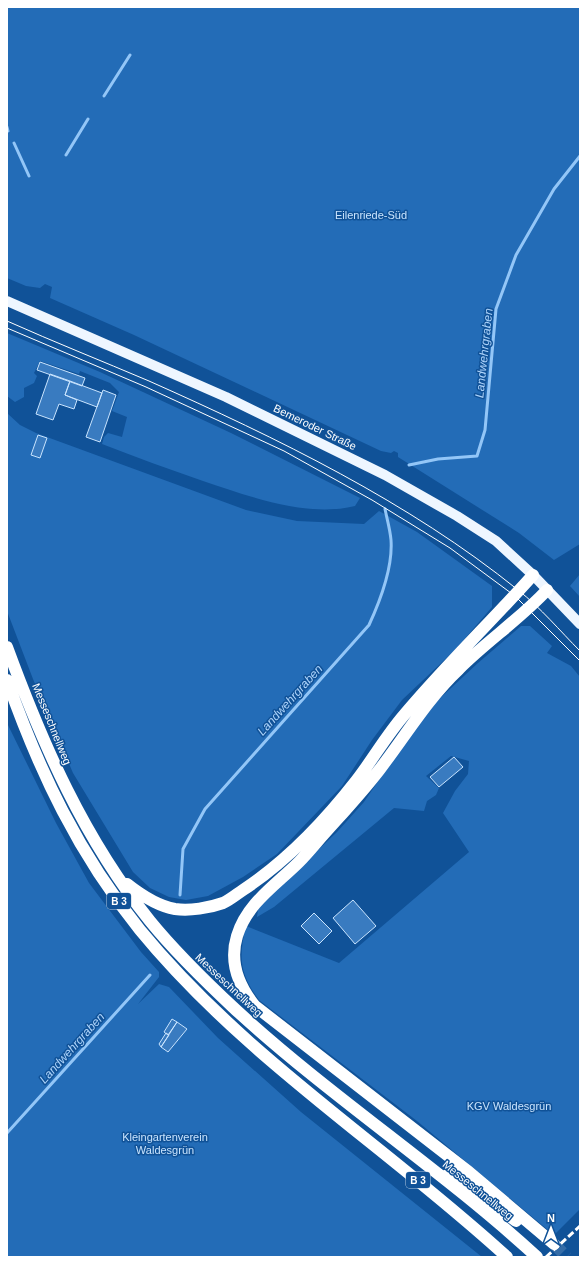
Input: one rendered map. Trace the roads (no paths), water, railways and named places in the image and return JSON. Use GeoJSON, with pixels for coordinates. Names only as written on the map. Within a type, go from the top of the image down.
{"type":"FeatureCollection","features":[{"type":"Feature","properties":{"kind":"highway"},"geometry":{"type":"LineString","coordinates":[[116,875],[140,894],[158,904],[175,909],[188,909],[224,902],[254,883],[312,832],[357,780],[387,734],[416,700],[505,608],[533,575]]}},
{"type":"Feature","properties":{"kind":"highway","name":"B 3"},"geometry":{"type":"LineString","coordinates":[[426,1165],[461,1181],[552,1246],[470,1172],[255,1006],[239,982],[235,968],[234,953],[237,936],[251,908],[299,862],[326,832],[380,769],[414,722],[459,669],[517,619],[547,590]]}},
{"type":"Feature","properties":{"kind":"highway","name":"Messeschnellweg"},"geometry":{"type":"LineString","coordinates":[[7,647],[59,776],[90,835],[116,875],[150,921],[182,958],[223,998],[334,1093],[475,1203],[537,1257]]}},
{"type":"Feature","properties":{"kind":"highway","name":"B 3"},"geometry":{"type":"LineString","coordinates":[[7,680],[29,741],[46,780],[78,840],[104,881],[140,929],[171,966],[212,1008],[283,1072],[421,1183],[507,1257]]}},
{"type":"Feature","properties":{"kind":"main road","name":"Bemeroder Straße"},"geometry":{"type":"LineString","coordinates":[[7,301],[226,398],[385,474],[457,516],[496,541],[533,575],[580,624]]}},
{"type":"Feature","properties":{"kind":"waterway"},"geometry":{"type":"LineString","coordinates":[[104,96],[130,55]]}},
{"type":"Feature","properties":{"kind":"waterway"},"geometry":{"type":"LineString","coordinates":[[66,155],[88,119]]}},
{"type":"Feature","properties":{"kind":"waterway"},"geometry":{"type":"LineString","coordinates":[[7,127],[8,131]]}},
{"type":"Feature","properties":{"kind":"waterway"},"geometry":{"type":"LineString","coordinates":[[14,143],[29,176]]}},
{"type":"Feature","properties":{"kind":"waterway","name":"Landwehrgraben"},"geometry":{"type":"LineString","coordinates":[[409,465],[438,459],[477,456],[485,430],[496,309],[516,255],[554,189],[580,156]]}},
{"type":"Feature","properties":{"kind":"waterway","name":"Landwehrgraben"},"geometry":{"type":"LineString","coordinates":[[180,895],[183,849],[205,809],[369,625],[382,594],[390,561],[391,540],[385,509]]}},
{"type":"Feature","properties":{"kind":"waterway","name":"Landwehrgraben"},"geometry":{"type":"LineString","coordinates":[[7,1133],[150,975]]}},
{"type":"Feature","properties":{"kind":"tunnel"},"geometry":{"type":"LineString","coordinates":[[554,1244],[567,1257]]}},
{"type":"Feature","properties":{"kind":"tram line"},"geometry":{"type":"LineString","coordinates":[[7,321],[149,381],[245,425],[341,474],[387,500],[476,558],[518,590],[580,651]]}},
{"type":"Feature","properties":{"kind":"tram line"},"geometry":{"type":"LineString","coordinates":[[7,328],[146,387],[284,451],[372,500],[450,548],[515,596],[580,661]]}},
{"type":"Feature","properties":{"kind":"railway"},"geometry":{"type":"LineString","coordinates":[[546,1257],[580,1226]]}},
{"type":"Feature","properties":{"kind":"park label","name":"Eilenriede-Süd"},"geometry":{"type":"Point","coordinates":[371,215]}},
{"type":"Feature","properties":{"kind":"park label","name":"KGV Waldesgrün"},"geometry":{"type":"Point","coordinates":[509,1106]}},
{"type":"Feature","properties":{"kind":"park label","name":"Kleingartenverein Waldesgrün"},"geometry":{"type":"Point","coordinates":[165,1143]}}]}
